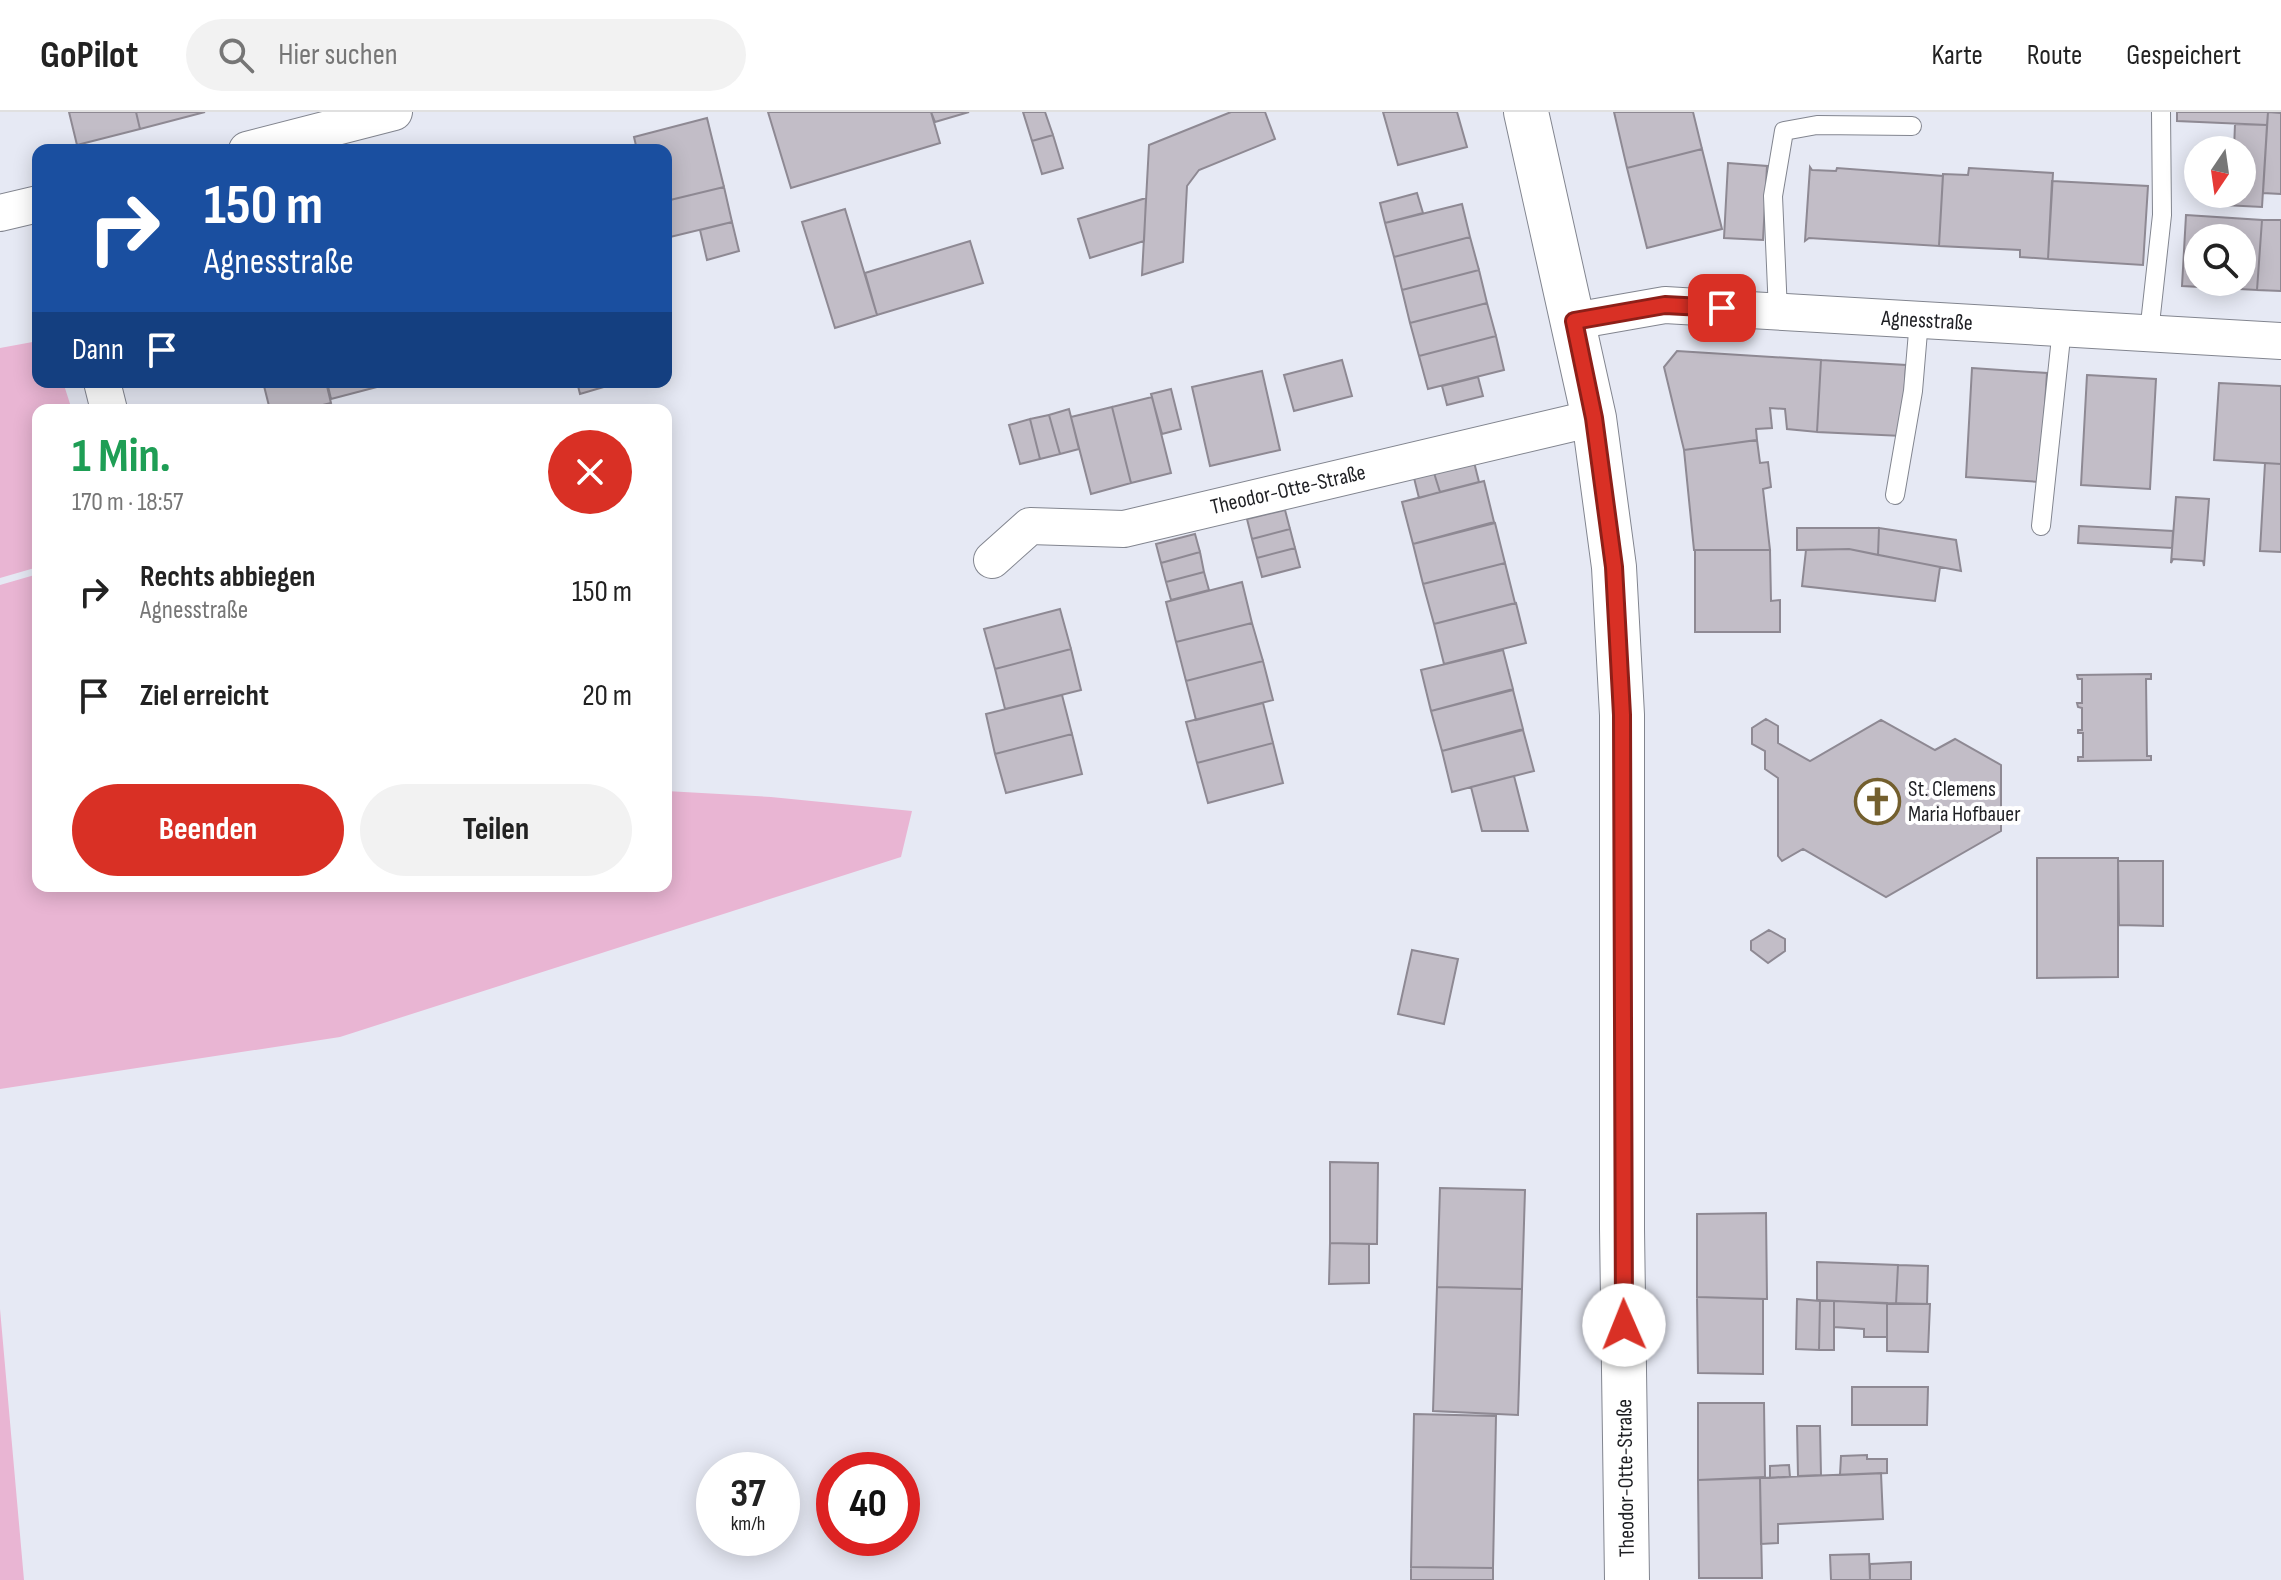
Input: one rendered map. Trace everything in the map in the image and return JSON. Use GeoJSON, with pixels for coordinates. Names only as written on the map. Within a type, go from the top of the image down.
{"type":"FeatureCollection","features":[{"type":"Feature","properties":{"kind":"street"},"geometry":{"type":"LineString","coordinates":[[270,144],[394,112]]}},
{"type":"Feature","properties":{"kind":"street","name":"Theodor-Otte-Straße"},"geometry":{"type":"LineString","coordinates":[[1526,112],[1594,418],[1614,567],[1622,715],[1622,1229],[1627,1580]]}},
{"type":"Feature","properties":{"kind":"street"},"geometry":{"type":"LineString","coordinates":[[0,213],[32,205]]}},
{"type":"Feature","properties":{"kind":"street","name":"Agnesstraße"},"geometry":{"type":"LineString","coordinates":[[1574,321],[1665,305],[2281,341]]}},
{"type":"Feature","properties":{"kind":"street","name":"Theodor-Otte-Straße"},"geometry":{"type":"LineString","coordinates":[[992,560],[1030,526],[1124,529],[1594,418]]}},
{"type":"Feature","properties":{"kind":"lane"},"geometry":{"type":"LineString","coordinates":[[2149,333],[2162,215],[2161,112]]}},
{"type":"Feature","properties":{"kind":"lane"},"geometry":{"type":"LineString","coordinates":[[1778,312],[1773,196],[1784,131],[1817,125],[1912,126]]}},
{"type":"Feature","properties":{"kind":"lane"},"geometry":{"type":"LineString","coordinates":[[1895,495],[1913,391],[1919,320]]}},
{"type":"Feature","properties":{"kind":"lane"},"geometry":{"type":"LineString","coordinates":[[2041,526],[2062,328]]}},
{"type":"Feature","properties":{"kind":"shaded area"},"geometry":{"type":"Polygon","coordinates":[[[32,342],[32,388],[65,388],[70,404],[32,404],[32,569],[0,578],[0,348],[32,342]]]}},
{"type":"Feature","properties":{"kind":"shaded area"},"geometry":{"type":"Polygon","coordinates":[[[32,576],[32,892],[672,892],[672,791],[771,797],[912,811],[901,857],[340,1037],[0,1089],[0,585],[32,576]]]}},
{"type":"Feature","properties":{"kind":"shaded area"},"geometry":{"type":"Polygon","coordinates":[[[0,1309],[24,1580],[0,1580],[0,1309]]]}},
{"type":"Feature","properties":{"kind":"building"},"geometry":{"type":"Polygon","coordinates":[[[69,112],[136,112],[140,129],[77,144],[69,112]]]}},
{"type":"Feature","properties":{"kind":"building"},"geometry":{"type":"Polygon","coordinates":[[[136,112],[205,112],[140,129],[136,112]]]}},
{"type":"Feature","properties":{"kind":"building"},"geometry":{"type":"Polygon","coordinates":[[[768,112],[931,112],[940,143],[791,188],[768,112]]]}},
{"type":"Feature","properties":{"kind":"building"},"geometry":{"type":"Polygon","coordinates":[[[931,112],[969,112],[935,122],[931,112]]]}},
{"type":"Feature","properties":{"kind":"building"},"geometry":{"type":"Polygon","coordinates":[[[1023,112],[1045,112],[1053,135],[1032,141],[1023,112]]]}},
{"type":"Feature","properties":{"kind":"building"},"geometry":{"type":"Polygon","coordinates":[[[1231,112],[1265,112],[1275,139],[1199,170],[1187,186],[1183,262],[1142,275],[1149,145],[1231,112]]]}},
{"type":"Feature","properties":{"kind":"building"},"geometry":{"type":"Polygon","coordinates":[[[1383,112],[1457,112],[1467,147],[1398,165],[1383,112]]]}},
{"type":"Feature","properties":{"kind":"building"},"geometry":{"type":"Polygon","coordinates":[[[1614,112],[1693,112],[1702,149],[1627,168],[1614,112]]]}},
{"type":"Feature","properties":{"kind":"building"},"geometry":{"type":"Polygon","coordinates":[[[2177,112],[2268,112],[2267,125],[2177,121],[2177,112]]]}},
{"type":"Feature","properties":{"kind":"building"},"geometry":{"type":"Polygon","coordinates":[[[2268,112],[2281,113],[2281,194],[2263,193],[2268,112]]]}},
{"type":"Feature","properties":{"kind":"building"},"geometry":{"type":"Polygon","coordinates":[[[707,118],[724,187],[672,200],[672,144],[636,144],[634,137],[707,118]]]}},
{"type":"Feature","properties":{"kind":"building"},"geometry":{"type":"Polygon","coordinates":[[[2235,124],[2267,125],[2262,207],[2256,207],[2256,136],[2235,136],[2235,124]]]}},
{"type":"Feature","properties":{"kind":"building"},"geometry":{"type":"Polygon","coordinates":[[[1053,135],[1063,168],[1042,174],[1032,141],[1053,135]]]}},
{"type":"Feature","properties":{"kind":"building"},"geometry":{"type":"Polygon","coordinates":[[[1702,149],[1722,229],[1647,248],[1627,168],[1702,149]]]}},
{"type":"Feature","properties":{"kind":"building"},"geometry":{"type":"Polygon","coordinates":[[[1728,163],[1767,166],[1763,240],[1724,238],[1728,163]]]}},
{"type":"Feature","properties":{"kind":"building"},"geometry":{"type":"Polygon","coordinates":[[[1810,167],[1812,170],[1836,171],[1837,168],[1943,176],[1939,246],[1809,238],[1805,241],[1810,167]]]}},
{"type":"Feature","properties":{"kind":"building"},"geometry":{"type":"Polygon","coordinates":[[[1969,168],[2053,173],[2048,259],[2020,257],[2020,250],[1939,246],[1943,174],[1968,175],[1969,168]]]}},
{"type":"Feature","properties":{"kind":"building"},"geometry":{"type":"Polygon","coordinates":[[[2052,181],[2148,186],[2143,265],[2048,259],[2052,181]]]}},
{"type":"Feature","properties":{"kind":"building"},"geometry":{"type":"Polygon","coordinates":[[[724,187],[732,222],[672,237],[672,200],[724,187]]]}},
{"type":"Feature","properties":{"kind":"building"},"geometry":{"type":"Polygon","coordinates":[[[1417,193],[1423,213],[1385,223],[1380,203],[1417,193]]]}},
{"type":"Feature","properties":{"kind":"building"},"geometry":{"type":"Polygon","coordinates":[[[1146,198],[1144,241],[1090,258],[1078,219],[1146,198]]]}},
{"type":"Feature","properties":{"kind":"building"},"geometry":{"type":"Polygon","coordinates":[[[1462,204],[1470,237],[1394,257],[1385,223],[1462,204]]]}},
{"type":"Feature","properties":{"kind":"building"},"geometry":{"type":"Polygon","coordinates":[[[845,209],[877,315],[835,328],[802,222],[845,209]]]}},
{"type":"Feature","properties":{"kind":"building"},"geometry":{"type":"Polygon","coordinates":[[[2186,215],[2262,220],[2257,290],[2256,224],[2185,224],[2186,215]]]}},
{"type":"Feature","properties":{"kind":"building"},"geometry":{"type":"Polygon","coordinates":[[[2262,220],[2281,220],[2281,291],[2257,290],[2262,220]]]}},
{"type":"Feature","properties":{"kind":"building"},"geometry":{"type":"Polygon","coordinates":[[[732,222],[739,251],[707,260],[700,230],[732,222]]]}},
{"type":"Feature","properties":{"kind":"building"},"geometry":{"type":"Polygon","coordinates":[[[1470,237],[1479,270],[1402,290],[1394,257],[1470,237]]]}},
{"type":"Feature","properties":{"kind":"building"},"geometry":{"type":"Polygon","coordinates":[[[970,241],[983,283],[877,315],[865,273],[970,241]]]}},
{"type":"Feature","properties":{"kind":"building"},"geometry":{"type":"Polygon","coordinates":[[[1479,270],[1487,303],[1410,323],[1402,290],[1479,270]]]}},
{"type":"Feature","properties":{"kind":"building"},"geometry":{"type":"Polygon","coordinates":[[[1487,303],[1496,336],[1419,356],[1410,323],[1487,303]]]}},
{"type":"Feature","properties":{"kind":"building"},"geometry":{"type":"Polygon","coordinates":[[[1496,336],[1504,370],[1428,389],[1419,356],[1496,336]]]}},
{"type":"Feature","properties":{"kind":"building"},"geometry":{"type":"Polygon","coordinates":[[[1677,351],[1821,360],[1817,432],[1787,429],[1785,409],[1770,408],[1772,428],[1756,429],[1757,440],[1684,450],[1664,367],[1677,351]]]}},
{"type":"Feature","properties":{"kind":"building"},"geometry":{"type":"Polygon","coordinates":[[[1342,360],[1352,396],[1294,411],[1284,375],[1342,360]]]}},
{"type":"Feature","properties":{"kind":"building"},"geometry":{"type":"Polygon","coordinates":[[[1821,360],[1906,365],[1902,436],[1817,432],[1821,360]]]}},
{"type":"Feature","properties":{"kind":"building"},"geometry":{"type":"Polygon","coordinates":[[[1972,368],[2047,373],[2040,482],[1966,477],[1972,368]]]}},
{"type":"Feature","properties":{"kind":"building"},"geometry":{"type":"Polygon","coordinates":[[[1262,371],[1280,450],[1210,466],[1192,387],[1262,371]]]}},
{"type":"Feature","properties":{"kind":"building"},"geometry":{"type":"Polygon","coordinates":[[[2087,375],[2156,379],[2150,489],[2081,485],[2087,375]]]}},
{"type":"Feature","properties":{"kind":"building"},"geometry":{"type":"Polygon","coordinates":[[[1478,377],[1483,396],[1447,405],[1442,386],[1478,377]]]}},
{"type":"Feature","properties":{"kind":"building"},"geometry":{"type":"Polygon","coordinates":[[[2219,383],[2281,386],[2281,464],[2214,460],[2219,383]]]}},
{"type":"Feature","properties":{"kind":"building"},"geometry":{"type":"Polygon","coordinates":[[[264,388],[327,388],[331,403],[327,404],[268,404],[264,388]]]}},
{"type":"Feature","properties":{"kind":"building"},"geometry":{"type":"Polygon","coordinates":[[[328,388],[373,388],[331,399],[328,388]]]}},
{"type":"Feature","properties":{"kind":"building"},"geometry":{"type":"Polygon","coordinates":[[[578,388],[600,388],[580,394],[578,388]]]}},
{"type":"Feature","properties":{"kind":"building"},"geometry":{"type":"Polygon","coordinates":[[[1171,389],[1181,429],[1162,434],[1151,394],[1171,389]]]}},
{"type":"Feature","properties":{"kind":"building"},"geometry":{"type":"Polygon","coordinates":[[[1152,397],[1171,473],[1131,483],[1112,407],[1152,397]]]}},
{"type":"Feature","properties":{"kind":"building"},"geometry":{"type":"Polygon","coordinates":[[[1112,407],[1131,483],[1091,494],[1071,417],[1112,407]]]}},
{"type":"Feature","properties":{"kind":"building"},"geometry":{"type":"Polygon","coordinates":[[[1069,409],[1079,449],[1060,454],[1049,415],[1069,409]]]}},
{"type":"Feature","properties":{"kind":"building"},"geometry":{"type":"Polygon","coordinates":[[[1049,415],[1060,454],[1040,459],[1030,419],[1049,415]]]}},
{"type":"Feature","properties":{"kind":"building"},"geometry":{"type":"Polygon","coordinates":[[[1030,419],[1040,459],[1020,464],[1009,425],[1030,419]]]}},
{"type":"Feature","properties":{"kind":"building"},"geometry":{"type":"Polygon","coordinates":[[[1757,440],[1760,463],[1768,462],[1771,487],[1763,489],[1770,550],[1694,550],[1684,450],[1757,440]]]}},
{"type":"Feature","properties":{"kind":"building"},"geometry":{"type":"Polygon","coordinates":[[[1474,462],[1479,482],[1440,492],[1434,473],[1474,462]]]}},
{"type":"Feature","properties":{"kind":"building"},"geometry":{"type":"Polygon","coordinates":[[[2265,463],[2281,464],[2281,552],[2260,551],[2265,463]]]}},
{"type":"Feature","properties":{"kind":"building"},"geometry":{"type":"Polygon","coordinates":[[[1434,473],[1440,492],[1419,498],[1414,478],[1434,473]]]}},
{"type":"Feature","properties":{"kind":"building"},"geometry":{"type":"Polygon","coordinates":[[[1484,481],[1494,522],[1413,544],[1402,502],[1484,481]]]}},
{"type":"Feature","properties":{"kind":"building"},"geometry":{"type":"Polygon","coordinates":[[[2176,497],[2209,499],[2204,566],[2203,561],[2173,559],[2171,563],[2176,497]]]}},
{"type":"Feature","properties":{"kind":"building"},"geometry":{"type":"Polygon","coordinates":[[[1285,510],[1290,529],[1252,539],[1247,519],[1285,510]]]}},
{"type":"Feature","properties":{"kind":"building"},"geometry":{"type":"Polygon","coordinates":[[[1495,523],[1505,563],[1423,584],[1413,544],[1495,523]]]}},
{"type":"Feature","properties":{"kind":"building"},"geometry":{"type":"Polygon","coordinates":[[[2079,526],[2173,531],[2172,548],[2078,543],[2079,526]]]}},
{"type":"Feature","properties":{"kind":"building"},"geometry":{"type":"Polygon","coordinates":[[[1797,528],[1879,528],[1878,555],[1849,549],[1797,550],[1797,528]]]}},
{"type":"Feature","properties":{"kind":"building"},"geometry":{"type":"Polygon","coordinates":[[[1879,528],[1956,540],[1961,571],[1878,555],[1879,528]]]}},
{"type":"Feature","properties":{"kind":"building"},"geometry":{"type":"Polygon","coordinates":[[[1290,529],[1295,548],[1257,558],[1252,539],[1290,529]]]}},
{"type":"Feature","properties":{"kind":"building"},"geometry":{"type":"Polygon","coordinates":[[[1195,534],[1200,552],[1161,563],[1156,544],[1195,534]]]}},
{"type":"Feature","properties":{"kind":"building"},"geometry":{"type":"Polygon","coordinates":[[[1295,548],[1300,567],[1262,577],[1257,558],[1295,548]]]}},
{"type":"Feature","properties":{"kind":"building"},"geometry":{"type":"Polygon","coordinates":[[[1849,549],[1940,567],[1935,601],[1802,586],[1806,550],[1849,549]]]}},
{"type":"Feature","properties":{"kind":"building"},"geometry":{"type":"Polygon","coordinates":[[[1695,550],[1770,550],[1771,601],[1780,600],[1780,632],[1695,632],[1695,550]]]}},
{"type":"Feature","properties":{"kind":"building"},"geometry":{"type":"Polygon","coordinates":[[[1200,552],[1204,572],[1166,582],[1161,563],[1200,552]]]}},
{"type":"Feature","properties":{"kind":"building"},"geometry":{"type":"Polygon","coordinates":[[[1505,563],[1515,603],[1434,624],[1423,584],[1505,563]]]}},
{"type":"Feature","properties":{"kind":"building"},"geometry":{"type":"Polygon","coordinates":[[[1204,572],[1209,590],[1171,600],[1166,582],[1204,572]]]}},
{"type":"Feature","properties":{"kind":"building"},"geometry":{"type":"Polygon","coordinates":[[[1242,582],[1252,623],[1176,642],[1166,602],[1242,582]]]}},
{"type":"Feature","properties":{"kind":"building"},"geometry":{"type":"Polygon","coordinates":[[[1516,603],[1526,643],[1444,664],[1434,624],[1516,603]]]}},
{"type":"Feature","properties":{"kind":"building"},"geometry":{"type":"Polygon","coordinates":[[[1060,609],[1071,649],[995,669],[984,629],[1060,609]]]}},
{"type":"Feature","properties":{"kind":"building"},"geometry":{"type":"Polygon","coordinates":[[[1252,623],[1263,661],[1186,681],[1176,642],[1252,623]]]}},
{"type":"Feature","properties":{"kind":"building"},"geometry":{"type":"Polygon","coordinates":[[[1071,649],[1081,690],[1005,709],[995,669],[1071,649]]]}},
{"type":"Feature","properties":{"kind":"building"},"geometry":{"type":"Polygon","coordinates":[[[1503,650],[1513,689],[1431,711],[1421,670],[1503,650]]]}},
{"type":"Feature","properties":{"kind":"building"},"geometry":{"type":"Polygon","coordinates":[[[1263,661],[1273,700],[1196,720],[1186,681],[1263,661]]]}},
{"type":"Feature","properties":{"kind":"building"},"geometry":{"type":"Polygon","coordinates":[[[2151,674],[2151,679],[2146,679],[2147,756],[2151,756],[2151,760],[2078,761],[2078,757],[2083,757],[2083,733],[2078,733],[2082,730],[2082,708],[2077,703],[2082,703],[2082,679],[2078,679],[2077,675],[2151,674]]]}},
{"type":"Feature","properties":{"kind":"building"},"geometry":{"type":"Polygon","coordinates":[[[1513,690],[1523,729],[1442,751],[1431,711],[1513,690]]]}},
{"type":"Feature","properties":{"kind":"building"},"geometry":{"type":"Polygon","coordinates":[[[1062,695],[1072,734],[995,754],[986,714],[1062,695]]]}},
{"type":"Feature","properties":{"kind":"building"},"geometry":{"type":"Polygon","coordinates":[[[1263,703],[1273,743],[1197,763],[1186,722],[1263,703]]]}},
{"type":"Feature","properties":{"kind":"building"},"geometry":{"type":"Polygon","coordinates":[[[1766,719],[1778,726],[1778,743],[1810,761],[1881,720],[1935,750],[1955,739],[2001,765],[2001,831],[1886,897],[1803,849],[1782,861],[1778,856],[1778,778],[1765,769],[1765,751],[1752,744],[1752,728],[1766,719]]]}},
{"type":"Feature","properties":{"kind":"building"},"geometry":{"type":"Polygon","coordinates":[[[1523,730],[1534,771],[1452,792],[1442,751],[1523,730]]]}},
{"type":"Feature","properties":{"kind":"building"},"geometry":{"type":"Polygon","coordinates":[[[1072,734],[1082,774],[1006,793],[995,754],[1072,734]]]}},
{"type":"Feature","properties":{"kind":"building"},"geometry":{"type":"Polygon","coordinates":[[[1273,743],[1283,783],[1208,803],[1197,763],[1273,743]]]}},
{"type":"Feature","properties":{"kind":"building"},"geometry":{"type":"Polygon","coordinates":[[[1514,776],[1528,831],[1482,831],[1471,787],[1514,776]]]}},
{"type":"Feature","properties":{"kind":"building"},"geometry":{"type":"Polygon","coordinates":[[[2037,858],[2118,858],[2118,977],[2037,978],[2037,858]]]}},
{"type":"Feature","properties":{"kind":"building"},"geometry":{"type":"Polygon","coordinates":[[[2118,861],[2163,861],[2163,926],[2119,925],[2118,861]]]}},
{"type":"Feature","properties":{"kind":"building"},"geometry":{"type":"Polygon","coordinates":[[[1769,930],[1785,939],[1785,951],[1768,963],[1751,950],[1751,941],[1769,930]]]}},
{"type":"Feature","properties":{"kind":"building"},"geometry":{"type":"Polygon","coordinates":[[[1412,950],[1458,959],[1444,1024],[1398,1014],[1412,950]]]}},
{"type":"Feature","properties":{"kind":"building"},"geometry":{"type":"Polygon","coordinates":[[[1330,1162],[1378,1163],[1377,1244],[1330,1243],[1330,1162]]]}},
{"type":"Feature","properties":{"kind":"building"},"geometry":{"type":"Polygon","coordinates":[[[1440,1188],[1525,1190],[1522,1289],[1437,1287],[1440,1188]]]}},
{"type":"Feature","properties":{"kind":"building"},"geometry":{"type":"Polygon","coordinates":[[[1766,1213],[1767,1299],[1697,1297],[1697,1214],[1766,1213]]]}},
{"type":"Feature","properties":{"kind":"building"},"geometry":{"type":"Polygon","coordinates":[[[1330,1243],[1369,1244],[1369,1283],[1329,1284],[1330,1243]]]}},
{"type":"Feature","properties":{"kind":"building"},"geometry":{"type":"Polygon","coordinates":[[[1817,1262],[1898,1265],[1896,1304],[1817,1300],[1817,1262]]]}},
{"type":"Feature","properties":{"kind":"building"},"geometry":{"type":"Polygon","coordinates":[[[1898,1265],[1928,1266],[1927,1304],[1896,1304],[1898,1265]]]}},
{"type":"Feature","properties":{"kind":"building"},"geometry":{"type":"Polygon","coordinates":[[[1437,1287],[1522,1289],[1518,1415],[1433,1411],[1437,1287]]]}},
{"type":"Feature","properties":{"kind":"building"},"geometry":{"type":"Polygon","coordinates":[[[1697,1297],[1763,1299],[1763,1374],[1698,1373],[1697,1297]]]}},
{"type":"Feature","properties":{"kind":"building"},"geometry":{"type":"Polygon","coordinates":[[[1797,1299],[1820,1301],[1819,1350],[1796,1349],[1797,1299]]]}},
{"type":"Feature","properties":{"kind":"building"},"geometry":{"type":"Polygon","coordinates":[[[1820,1301],[1834,1301],[1834,1350],[1819,1350],[1820,1301]]]}},
{"type":"Feature","properties":{"kind":"building"},"geometry":{"type":"Polygon","coordinates":[[[1834,1301],[1887,1303],[1887,1337],[1864,1337],[1864,1329],[1834,1327],[1834,1301]]]}},
{"type":"Feature","properties":{"kind":"building"},"geometry":{"type":"Polygon","coordinates":[[[1887,1303],[1930,1304],[1928,1352],[1887,1351],[1887,1303]]]}},
{"type":"Feature","properties":{"kind":"building"},"geometry":{"type":"Polygon","coordinates":[[[1852,1387],[1928,1387],[1927,1425],[1852,1425],[1852,1387]]]}},
{"type":"Feature","properties":{"kind":"building"},"geometry":{"type":"Polygon","coordinates":[[[1698,1403],[1764,1403],[1765,1477],[1698,1480],[1698,1403]]]}},
{"type":"Feature","properties":{"kind":"building"},"geometry":{"type":"Polygon","coordinates":[[[1414,1414],[1496,1416],[1493,1568],[1411,1567],[1414,1414]]]}},
{"type":"Feature","properties":{"kind":"building"},"geometry":{"type":"Polygon","coordinates":[[[1797,1426],[1820,1426],[1821,1475],[1798,1476],[1797,1426]]]}},
{"type":"Feature","properties":{"kind":"building"},"geometry":{"type":"Polygon","coordinates":[[[1867,1455],[1867,1459],[1887,1459],[1887,1473],[1840,1475],[1841,1456],[1867,1455]]]}},
{"type":"Feature","properties":{"kind":"building"},"geometry":{"type":"Polygon","coordinates":[[[1789,1465],[1790,1477],[1770,1478],[1770,1466],[1789,1465]]]}},
{"type":"Feature","properties":{"kind":"building"},"geometry":{"type":"Polygon","coordinates":[[[1881,1473],[1883,1519],[1778,1524],[1778,1543],[1761,1544],[1760,1478],[1881,1473]]]}},
{"type":"Feature","properties":{"kind":"building"},"geometry":{"type":"Polygon","coordinates":[[[1760,1478],[1762,1578],[1699,1578],[1698,1480],[1760,1478]]]}},
{"type":"Feature","properties":{"kind":"building"},"geometry":{"type":"Polygon","coordinates":[[[1869,1554],[1870,1580],[1831,1580],[1830,1555],[1869,1554]]]}},
{"type":"Feature","properties":{"kind":"building"},"geometry":{"type":"Polygon","coordinates":[[[1911,1562],[1911,1580],[1870,1580],[1870,1564],[1911,1562]]]}},
{"type":"Feature","properties":{"kind":"building"},"geometry":{"type":"Polygon","coordinates":[[[1411,1567],[1493,1568],[1493,1580],[1411,1580],[1411,1567]]]}},
{"type":"Feature","properties":{"kind":"place","name":"St. Clemens Maria Hofbauer"},"geometry":{"type":"Point","coordinates":[1877,802]}},
{"type":"Feature","properties":{"kind":"route"},"geometry":{"type":"LineString","coordinates":[[1624,1325],[1622,715],[1614,567],[1594,418],[1574,321],[1665,305],[1722,308]]}}]}
